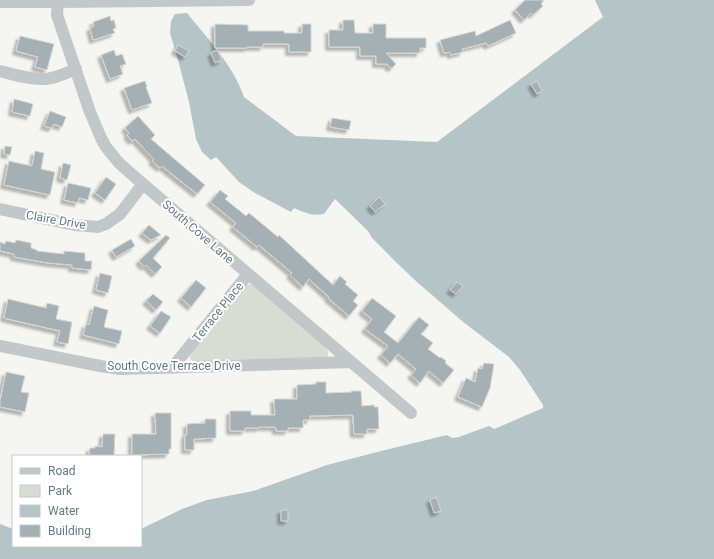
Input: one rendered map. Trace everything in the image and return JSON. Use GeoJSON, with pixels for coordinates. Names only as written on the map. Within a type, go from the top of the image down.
{"type":"FeatureCollection","features":[{"type":"Feature","properties":{"kind":"street"},"geometry":{"type":"LineString","coordinates":[[0,2],[249,0]]}},
{"type":"Feature","properties":{"kind":"street","name":"South Cove Lane"},"geometry":{"type":"LineString","coordinates":[[58,1],[57,15],[92,116],[104,143],[119,163],[411,413]]}},
{"type":"Feature","properties":{"kind":"street"},"geometry":{"type":"LineString","coordinates":[[0,71],[28,78],[39,79],[52,78],[76,69]]}},
{"type":"Feature","properties":{"kind":"street","name":"Claire Drive"},"geometry":{"type":"LineString","coordinates":[[0,209],[75,225],[98,227],[106,224],[120,214],[143,184]]}},
{"type":"Feature","properties":{"kind":"street","name":"Terrace Place"},"geometry":{"type":"LineString","coordinates":[[172,368],[248,274]]}},
{"type":"Feature","properties":{"kind":"street","name":"South Cove Terrace Drive"},"geometry":{"type":"LineString","coordinates":[[0,346],[113,368],[172,368],[351,362]]}},
{"type":"Feature","properties":{"kind":"green space"},"geometry":{"type":"Polygon","coordinates":[[[247,284],[252,285],[326,348],[328,351],[328,356],[191,360],[191,354],[247,284]]]}},
{"type":"Feature","properties":{"kind":"water"},"geometry":{"type":"Polygon","coordinates":[[[595,0],[714,0],[714,559],[0,559],[0,524],[12,529],[12,547],[142,547],[142,529],[182,509],[207,500],[253,491],[327,465],[385,450],[447,435],[452,438],[459,437],[489,426],[494,429],[543,408],[543,405],[520,370],[509,357],[462,321],[417,282],[335,199],[324,214],[319,215],[305,213],[294,208],[291,212],[255,193],[239,182],[216,157],[211,160],[202,152],[196,139],[189,102],[170,33],[171,21],[175,14],[187,13],[227,63],[244,97],[296,136],[437,142],[603,17],[595,0]]]}},
{"type":"Feature","properties":{"kind":"building"},"geometry":{"type":"Polygon","coordinates":[[[525,0],[544,0],[541,4],[543,6],[533,15],[531,13],[524,20],[515,10],[525,0]]]}},
{"type":"Feature","properties":{"kind":"building"},"geometry":{"type":"Polygon","coordinates":[[[110,16],[111,21],[114,20],[116,28],[113,29],[115,33],[93,40],[90,28],[94,26],[93,22],[110,16]]]}},
{"type":"Feature","properties":{"kind":"building"},"geometry":{"type":"Polygon","coordinates":[[[343,20],[354,20],[355,33],[373,33],[373,24],[386,24],[386,38],[426,38],[426,48],[420,48],[420,53],[386,53],[396,64],[392,68],[387,64],[376,64],[376,56],[360,56],[360,47],[329,47],[329,30],[343,30],[343,20]]]}},
{"type":"Feature","properties":{"kind":"building"},"geometry":{"type":"Polygon","coordinates":[[[510,20],[516,33],[488,46],[486,43],[462,49],[463,52],[451,55],[450,52],[444,53],[440,40],[475,31],[476,36],[510,20]]]}},
{"type":"Feature","properties":{"kind":"building"},"geometry":{"type":"Polygon","coordinates":[[[215,24],[248,25],[248,31],[284,31],[284,33],[302,33],[302,24],[311,24],[311,52],[289,52],[289,44],[263,44],[263,47],[247,48],[215,48],[215,24]]]}},
{"type":"Feature","properties":{"kind":"building"},"geometry":{"type":"Polygon","coordinates":[[[20,36],[54,44],[47,70],[35,67],[38,57],[16,51],[20,36]]]}},
{"type":"Feature","properties":{"kind":"building"},"geometry":{"type":"Polygon","coordinates":[[[178,45],[189,51],[185,57],[175,51],[178,45]]]}},
{"type":"Feature","properties":{"kind":"building"},"geometry":{"type":"Polygon","coordinates":[[[114,50],[116,56],[122,54],[126,64],[120,66],[123,74],[110,79],[101,55],[114,50]]]}},
{"type":"Feature","properties":{"kind":"building"},"geometry":{"type":"Polygon","coordinates":[[[217,50],[222,60],[215,63],[211,53],[217,50]]]}},
{"type":"Feature","properties":{"kind":"building"},"geometry":{"type":"Polygon","coordinates":[[[145,81],[152,103],[132,110],[124,88],[145,81]]]}},
{"type":"Feature","properties":{"kind":"building"},"geometry":{"type":"Polygon","coordinates":[[[537,81],[542,91],[537,94],[531,84],[537,81]]]}},
{"type":"Feature","properties":{"kind":"building"},"geometry":{"type":"Polygon","coordinates":[[[14,99],[33,104],[30,116],[12,112],[14,99]]]}},
{"type":"Feature","properties":{"kind":"building"},"geometry":{"type":"Polygon","coordinates":[[[50,111],[66,117],[62,127],[54,124],[52,128],[44,126],[50,111]]]}},
{"type":"Feature","properties":{"kind":"building"},"geometry":{"type":"Polygon","coordinates":[[[138,116],[155,135],[151,139],[205,185],[197,194],[162,166],[160,168],[152,161],[154,159],[135,139],[132,141],[127,135],[129,133],[125,128],[138,116]]]}},
{"type":"Feature","properties":{"kind":"building"},"geometry":{"type":"Polygon","coordinates":[[[332,118],[351,121],[349,130],[330,127],[332,118]]]}},
{"type":"Feature","properties":{"kind":"building"},"geometry":{"type":"Polygon","coordinates":[[[5,146],[12,147],[10,155],[4,154],[5,146]]]}},
{"type":"Feature","properties":{"kind":"building"},"geometry":{"type":"Polygon","coordinates":[[[35,151],[44,153],[41,169],[55,172],[50,195],[4,185],[9,161],[32,166],[35,151]]]}},
{"type":"Feature","properties":{"kind":"building"},"geometry":{"type":"Polygon","coordinates":[[[63,163],[71,165],[67,180],[60,178],[63,163]]]}},
{"type":"Feature","properties":{"kind":"building"},"geometry":{"type":"Polygon","coordinates":[[[106,177],[116,184],[105,200],[95,193],[106,177]]]}},
{"type":"Feature","properties":{"kind":"building"},"geometry":{"type":"Polygon","coordinates":[[[68,183],[91,188],[88,200],[79,198],[78,203],[64,200],[68,183]]]}},
{"type":"Feature","properties":{"kind":"building"},"geometry":{"type":"Polygon","coordinates":[[[220,190],[228,196],[225,199],[246,216],[249,213],[278,237],[279,235],[333,285],[340,276],[347,282],[345,284],[358,295],[353,301],[358,305],[349,316],[309,279],[303,287],[290,275],[292,273],[259,245],[257,247],[233,227],[236,223],[210,202],[220,190]]]}},
{"type":"Feature","properties":{"kind":"building"},"geometry":{"type":"Polygon","coordinates":[[[379,197],[385,204],[375,212],[370,206],[379,197]]]}},
{"type":"Feature","properties":{"kind":"building"},"geometry":{"type":"Polygon","coordinates":[[[149,225],[161,235],[151,240],[142,233],[149,225]]]}},
{"type":"Feature","properties":{"kind":"building"},"geometry":{"type":"Polygon","coordinates":[[[166,235],[170,238],[153,258],[162,267],[155,274],[146,265],[144,267],[139,261],[166,235]]]}},
{"type":"Feature","properties":{"kind":"building"},"geometry":{"type":"Polygon","coordinates":[[[131,239],[135,246],[116,257],[112,250],[131,239]]]}},
{"type":"Feature","properties":{"kind":"building"},"geometry":{"type":"Polygon","coordinates":[[[16,240],[31,243],[31,248],[37,251],[64,254],[64,251],[85,253],[85,261],[92,261],[91,270],[72,268],[72,265],[14,257],[14,254],[0,251],[0,242],[5,244],[6,241],[15,243],[16,240]]]}},
{"type":"Feature","properties":{"kind":"building"},"geometry":{"type":"Polygon","coordinates":[[[100,273],[112,276],[108,293],[96,290],[100,273]]]}},
{"type":"Feature","properties":{"kind":"building"},"geometry":{"type":"Polygon","coordinates":[[[196,280],[206,288],[191,307],[181,298],[196,280]]]}},
{"type":"Feature","properties":{"kind":"building"},"geometry":{"type":"Polygon","coordinates":[[[457,282],[463,286],[456,294],[450,290],[457,282]]]}},
{"type":"Feature","properties":{"kind":"building"},"geometry":{"type":"Polygon","coordinates":[[[153,294],[163,302],[156,310],[146,301],[153,294]]]}},
{"type":"Feature","properties":{"kind":"building"},"geometry":{"type":"Polygon","coordinates":[[[372,298],[396,316],[384,332],[398,343],[419,317],[429,325],[421,334],[433,343],[428,349],[446,361],[445,363],[454,370],[443,383],[429,371],[420,383],[411,375],[416,369],[398,354],[390,363],[381,355],[388,346],[365,329],[372,319],[362,311],[372,298]]]}},
{"type":"Feature","properties":{"kind":"building"},"geometry":{"type":"Polygon","coordinates":[[[8,299],[46,308],[47,303],[59,306],[56,319],[72,322],[68,344],[57,342],[60,331],[4,318],[8,299]]]}},
{"type":"Feature","properties":{"kind":"building"},"geometry":{"type":"Polygon","coordinates":[[[94,306],[108,310],[104,327],[122,331],[119,344],[83,335],[86,324],[89,325],[94,306]]]}},
{"type":"Feature","properties":{"kind":"building"},"geometry":{"type":"Polygon","coordinates":[[[161,311],[171,317],[160,333],[150,326],[161,311]]]}},
{"type":"Feature","properties":{"kind":"building"},"geometry":{"type":"Polygon","coordinates":[[[484,363],[494,364],[490,388],[482,407],[458,397],[466,378],[475,382],[478,368],[482,369],[484,363]]]}},
{"type":"Feature","properties":{"kind":"building"},"geometry":{"type":"Polygon","coordinates":[[[6,372],[25,376],[21,392],[29,393],[25,412],[0,407],[6,372]]]}},
{"type":"Feature","properties":{"kind":"building"},"geometry":{"type":"Polygon","coordinates":[[[316,382],[326,382],[326,393],[361,391],[362,406],[374,405],[374,407],[378,407],[379,429],[367,429],[367,434],[354,434],[353,415],[310,416],[310,420],[303,420],[303,428],[288,428],[288,431],[276,431],[275,427],[259,427],[245,428],[245,431],[230,431],[230,411],[251,411],[251,415],[275,415],[274,399],[297,399],[297,385],[316,384],[316,382]]]}},
{"type":"Feature","properties":{"kind":"building"},"geometry":{"type":"Polygon","coordinates":[[[155,413],[171,413],[171,449],[169,449],[169,454],[132,455],[132,434],[156,434],[155,413]]]}},
{"type":"Feature","properties":{"kind":"building"},"geometry":{"type":"Polygon","coordinates":[[[205,419],[216,419],[216,438],[194,439],[194,450],[185,450],[187,424],[205,423],[205,419]]]}},
{"type":"Feature","properties":{"kind":"building"},"geometry":{"type":"Polygon","coordinates":[[[103,434],[115,434],[114,455],[89,455],[90,448],[95,448],[95,446],[102,447],[103,434]]]}},
{"type":"Feature","properties":{"kind":"building"},"geometry":{"type":"Polygon","coordinates":[[[436,497],[441,511],[434,513],[430,500],[436,497]]]}},
{"type":"Feature","properties":{"kind":"building"},"geometry":{"type":"Polygon","coordinates":[[[281,510],[288,510],[288,521],[281,521],[281,510]]]}}]}
